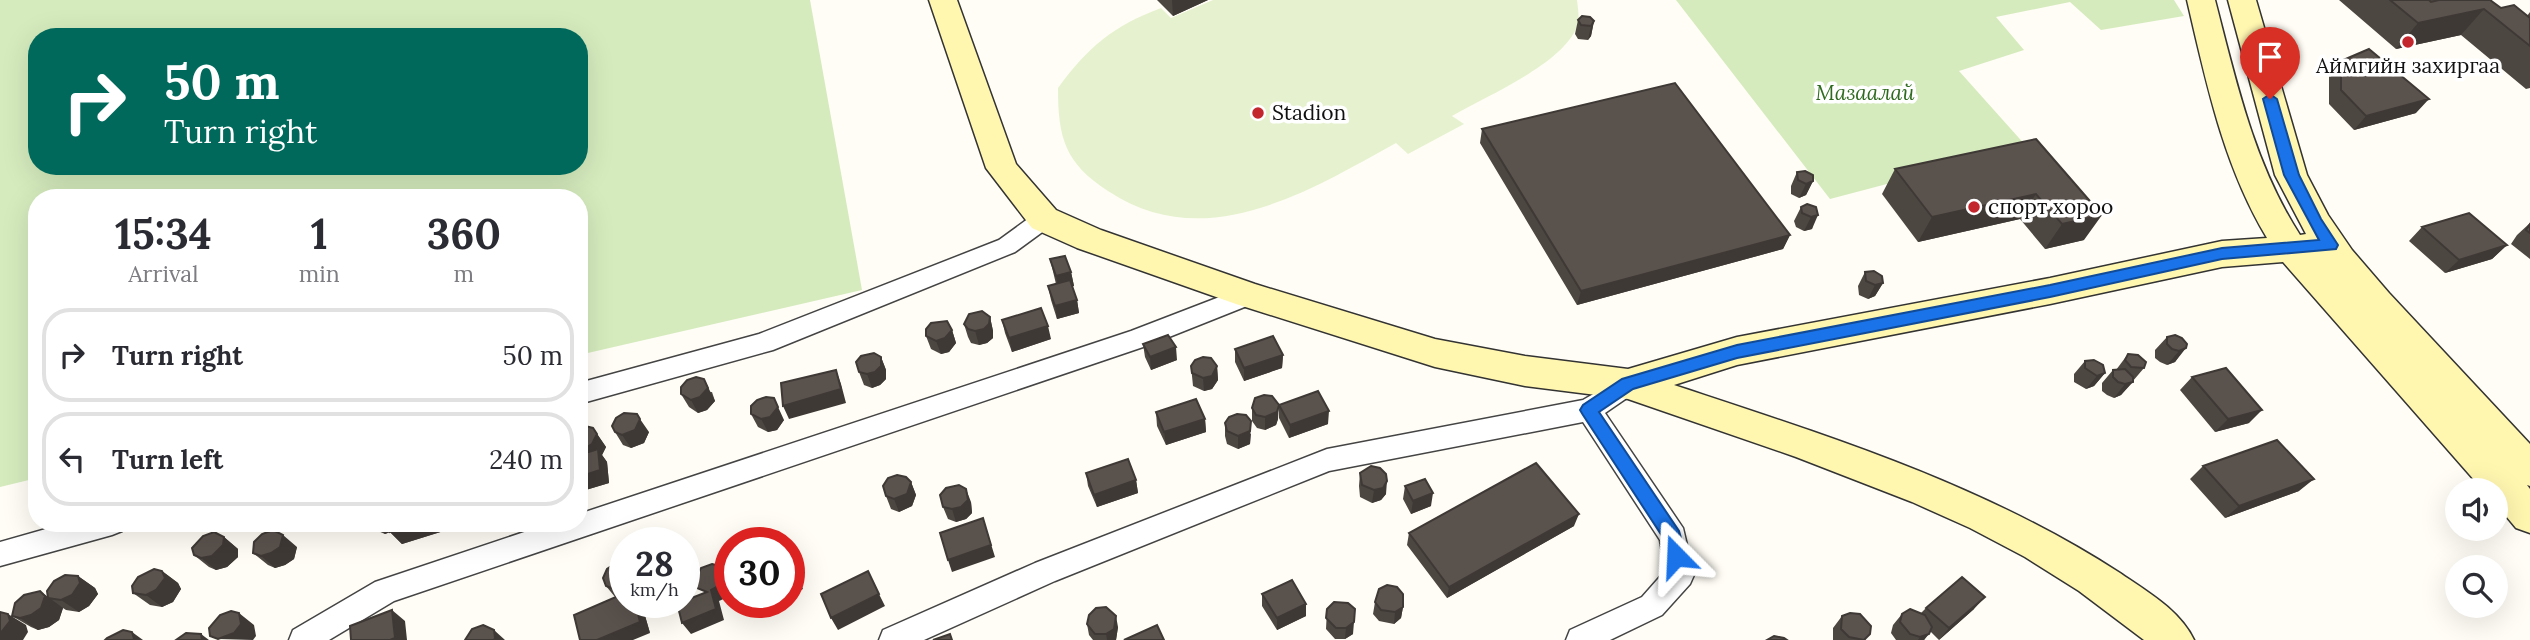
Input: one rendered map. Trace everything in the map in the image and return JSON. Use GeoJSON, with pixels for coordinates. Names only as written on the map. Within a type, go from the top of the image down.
{"type":"FeatureCollection","features":[{"type":"Feature","properties":{"kind":"street"},"geometry":{"type":"LineString","coordinates":[[943,0],[1002,168],[1044,219],[1089,239],[1248,295],[1435,353],[1525,371],[1628,383],[1896,478],[1975,511],[2059,555],[2112,590],[2173,640]]}},
{"type":"Feature","properties":{"kind":"street"},"geometry":{"type":"LineString","coordinates":[[2201,0],[2246,163],[2269,217],[2290,247],[2530,516]]}},
{"type":"Feature","properties":{"kind":"street"},"geometry":{"type":"LineString","coordinates":[[2242,0],[2291,175],[2315,222],[2377,303],[2530,470]]}},
{"type":"Feature","properties":{"kind":"street"},"geometry":{"type":"LineString","coordinates":[[588,392],[764,343],[1007,246],[1044,219]]}},
{"type":"Feature","properties":{"kind":"street"},"geometry":{"type":"LineString","coordinates":[[893,640],[1045,572],[1327,460],[1589,410],[1628,383],[1737,351],[2050,291],[2222,254],[2331,245]]}},
{"type":"Feature","properties":{"kind":"street"},"geometry":{"type":"LineString","coordinates":[[588,523],[1140,338],[1248,295]]}},
{"type":"Feature","properties":{"kind":"street"},"geometry":{"type":"LineString","coordinates":[[1580,640],[1652,606],[1681,575],[1673,537],[1589,410]]}},
{"type":"Feature","properties":{"kind":"street"},"geometry":{"type":"LineString","coordinates":[[0,554],[79,532]]}},
{"type":"Feature","properties":{"kind":"street"},"geometry":{"type":"LineString","coordinates":[[303,640],[385,591],[561,532]]}},
{"type":"Feature","properties":{"kind":"green space"},"geometry":{"type":"Polygon","coordinates":[[[0,0],[810,0],[862,290],[588,353],[588,189],[28,189],[28,480],[0,487],[0,0]]]}},
{"type":"Feature","properties":{"kind":"green space","name":"Stadion"},"geometry":{"type":"Polygon","coordinates":[[[1213,0],[1577,0],[1579,17],[1569,41],[1556,54],[1522,78],[1452,116],[1464,124],[1408,154],[1396,143],[1292,196],[1256,209],[1219,217],[1182,218],[1145,210],[1108,191],[1073,159],[1062,135],[1058,88],[1091,49],[1129,22],[1161,8],[1171,18],[1213,0]]]}},
{"type":"Feature","properties":{"kind":"green space","name":"Мазаалай"},"geometry":{"type":"Polygon","coordinates":[[[1676,0],[2174,0],[2184,16],[2101,30],[2070,2],[1996,17],[2024,50],[1959,71],[2027,147],[1830,199],[1676,0]]]}},
{"type":"Feature","properties":{"kind":"building"},"geometry":{"type":"Polygon","coordinates":[[[2390,0],[2490,0],[2501,8],[2514,5],[2530,18],[2530,46],[2484,9],[2418,23],[2390,0]]]}},
{"type":"Feature","properties":{"kind":"building"},"geometry":{"type":"Polygon","coordinates":[[[1582,16],[1590,17],[1594,21],[1591,26],[1581,25],[1578,20],[1582,16]]]}},
{"type":"Feature","properties":{"kind":"building"},"geometry":{"type":"Polygon","coordinates":[[[2369,49],[2429,99],[2366,116],[2341,90],[2341,61],[2369,49]]]}},
{"type":"Feature","properties":{"kind":"building"},"geometry":{"type":"Polygon","coordinates":[[[1675,83],[1790,235],[1581,291],[1482,129],[1675,83]]]}},
{"type":"Feature","properties":{"kind":"building"},"geometry":{"type":"Polygon","coordinates":[[[2036,139],[2102,215],[2062,224],[2036,194],[1932,217],[1895,169],[2036,139]]]}},
{"type":"Feature","properties":{"kind":"building"},"geometry":{"type":"Polygon","coordinates":[[[1805,171],[1813,175],[1813,181],[1806,184],[1798,180],[1797,172],[1805,171]]]}},
{"type":"Feature","properties":{"kind":"building"},"geometry":{"type":"Polygon","coordinates":[[[1807,204],[1816,207],[1818,215],[1811,217],[1802,213],[1801,207],[1807,204]]]}},
{"type":"Feature","properties":{"kind":"building"},"geometry":{"type":"Polygon","coordinates":[[[2469,213],[2507,245],[2459,260],[2422,227],[2469,213]]]}},
{"type":"Feature","properties":{"kind":"building"},"geometry":{"type":"Polygon","coordinates":[[[1065,256],[1071,272],[1056,276],[1050,259],[1065,256]]]}},
{"type":"Feature","properties":{"kind":"building"},"geometry":{"type":"Polygon","coordinates":[[[1874,271],[1882,276],[1883,283],[1875,285],[1866,281],[1865,272],[1874,271]]]}},
{"type":"Feature","properties":{"kind":"building"},"geometry":{"type":"Polygon","coordinates":[[[1070,280],[1077,300],[1055,306],[1048,286],[1070,280]]]}},
{"type":"Feature","properties":{"kind":"building"},"geometry":{"type":"Polygon","coordinates":[[[1041,308],[1048,326],[1009,338],[1002,320],[1041,308]]]}},
{"type":"Feature","properties":{"kind":"building"},"geometry":{"type":"Polygon","coordinates":[[[982,311],[990,317],[989,324],[984,329],[968,329],[964,324],[969,314],[982,311]]]}},
{"type":"Feature","properties":{"kind":"building"},"geometry":{"type":"Polygon","coordinates":[[[947,321],[952,330],[945,338],[936,341],[926,336],[926,329],[931,323],[947,321]]]}},
{"type":"Feature","properties":{"kind":"building"},"geometry":{"type":"Polygon","coordinates":[[[1168,335],[1176,347],[1150,357],[1143,344],[1168,335]]]}},
{"type":"Feature","properties":{"kind":"building"},"geometry":{"type":"Polygon","coordinates":[[[2175,335],[2182,338],[2187,344],[2186,348],[2179,351],[2167,344],[2167,337],[2175,335]]]}},
{"type":"Feature","properties":{"kind":"building"},"geometry":{"type":"Polygon","coordinates":[[[1273,336],[1283,355],[1244,368],[1235,349],[1273,336]]]}},
{"type":"Feature","properties":{"kind":"building"},"geometry":{"type":"Polygon","coordinates":[[[874,353],[881,357],[881,366],[875,372],[859,372],[856,362],[861,356],[874,353]]]}},
{"type":"Feature","properties":{"kind":"building"},"geometry":{"type":"Polygon","coordinates":[[[2128,354],[2138,355],[2146,362],[2144,368],[2131,367],[2125,360],[2128,354]]]}},
{"type":"Feature","properties":{"kind":"building"},"geometry":{"type":"Polygon","coordinates":[[[1211,358],[1217,366],[1212,376],[1203,378],[1192,373],[1191,366],[1195,360],[1211,358]]]}},
{"type":"Feature","properties":{"kind":"building"},"geometry":{"type":"Polygon","coordinates":[[[2094,360],[2103,365],[2105,373],[2097,376],[2085,368],[2085,361],[2094,360]]]}},
{"type":"Feature","properties":{"kind":"building"},"geometry":{"type":"Polygon","coordinates":[[[2226,368],[2262,410],[2228,419],[2192,377],[2226,368]]]}},
{"type":"Feature","properties":{"kind":"building"},"geometry":{"type":"Polygon","coordinates":[[[2125,369],[2133,377],[2133,382],[2125,384],[2113,377],[2113,370],[2125,369]]]}},
{"type":"Feature","properties":{"kind":"building"},"geometry":{"type":"Polygon","coordinates":[[[836,370],[841,389],[783,406],[781,383],[836,370]]]}},
{"type":"Feature","properties":{"kind":"building"},"geometry":{"type":"Polygon","coordinates":[[[696,377],[704,379],[708,388],[700,397],[691,400],[681,394],[681,387],[687,380],[696,377]]]}},
{"type":"Feature","properties":{"kind":"building"},"geometry":{"type":"Polygon","coordinates":[[[1318,391],[1329,411],[1290,425],[1279,405],[1318,391]]]}},
{"type":"Feature","properties":{"kind":"building"},"geometry":{"type":"Polygon","coordinates":[[[1272,396],[1279,405],[1277,412],[1265,417],[1256,415],[1252,408],[1255,398],[1272,396]]]}},
{"type":"Feature","properties":{"kind":"building"},"geometry":{"type":"Polygon","coordinates":[[[766,397],[774,398],[778,407],[770,417],[761,419],[751,414],[751,406],[766,397]]]}},
{"type":"Feature","properties":{"kind":"building"},"geometry":{"type":"Polygon","coordinates":[[[1196,399],[1205,419],[1164,432],[1156,412],[1196,399]]]}},
{"type":"Feature","properties":{"kind":"building"},"geometry":{"type":"Polygon","coordinates":[[[624,413],[637,414],[640,419],[635,430],[622,435],[615,432],[612,426],[616,418],[624,413]]]}},
{"type":"Feature","properties":{"kind":"building"},"geometry":{"type":"Polygon","coordinates":[[[1246,415],[1251,421],[1250,431],[1238,436],[1227,431],[1225,423],[1229,417],[1246,415]]]}},
{"type":"Feature","properties":{"kind":"building"},"geometry":{"type":"Polygon","coordinates":[[[588,427],[593,428],[597,434],[588,446],[588,427]]]}},
{"type":"Feature","properties":{"kind":"building"},"geometry":{"type":"Polygon","coordinates":[[[2277,440],[2314,479],[2239,506],[2203,466],[2277,440]]]}},
{"type":"Feature","properties":{"kind":"building"},"geometry":{"type":"Polygon","coordinates":[[[598,449],[600,470],[588,474],[588,452],[598,449]]]}},
{"type":"Feature","properties":{"kind":"building"},"geometry":{"type":"Polygon","coordinates":[[[1128,459],[1136,480],[1094,495],[1086,473],[1128,459]]]}},
{"type":"Feature","properties":{"kind":"building"},"geometry":{"type":"Polygon","coordinates":[[[1536,463],[1579,514],[1449,587],[1409,533],[1536,463]]]}},
{"type":"Feature","properties":{"kind":"building"},"geometry":{"type":"Polygon","coordinates":[[[1371,466],[1380,468],[1386,474],[1387,481],[1383,488],[1374,490],[1362,485],[1360,473],[1371,466]]]}},
{"type":"Feature","properties":{"kind":"building"},"geometry":{"type":"Polygon","coordinates":[[[897,475],[906,477],[911,482],[907,494],[894,499],[886,496],[883,486],[888,478],[897,475]]]}},
{"type":"Feature","properties":{"kind":"building"},"geometry":{"type":"Polygon","coordinates":[[[1425,479],[1433,493],[1413,501],[1405,486],[1425,479]]]}},
{"type":"Feature","properties":{"kind":"building"},"geometry":{"type":"Polygon","coordinates":[[[959,485],[966,489],[968,500],[961,507],[943,507],[940,495],[946,488],[959,485]]]}},
{"type":"Feature","properties":{"kind":"building"},"geometry":{"type":"Polygon","coordinates":[[[983,518],[991,545],[948,560],[940,533],[983,518]]]}},
{"type":"Feature","properties":{"kind":"building"},"geometry":{"type":"Polygon","coordinates":[[[214,532],[224,537],[223,545],[212,556],[201,558],[194,555],[192,548],[203,536],[214,532]]]}},
{"type":"Feature","properties":{"kind":"building"},"geometry":{"type":"Polygon","coordinates":[[[277,532],[283,535],[280,547],[261,556],[253,553],[254,542],[262,534],[277,532]]]}},
{"type":"Feature","properties":{"kind":"building"},"geometry":{"type":"Polygon","coordinates":[[[714,564],[714,588],[711,590],[714,610],[700,616],[700,595],[707,592],[700,589],[701,568],[714,564]]]}},
{"type":"Feature","properties":{"kind":"building"},"geometry":{"type":"Polygon","coordinates":[[[609,568],[609,587],[603,578],[609,568]]]}},
{"type":"Feature","properties":{"kind":"building"},"geometry":{"type":"Polygon","coordinates":[[[154,569],[162,571],[165,578],[156,590],[146,595],[133,593],[132,586],[138,577],[154,569]]]}},
{"type":"Feature","properties":{"kind":"building"},"geometry":{"type":"Polygon","coordinates":[[[868,571],[879,594],[831,618],[821,594],[868,571]]]}},
{"type":"Feature","properties":{"kind":"building"},"geometry":{"type":"Polygon","coordinates":[[[65,575],[78,576],[80,583],[72,595],[61,600],[48,598],[47,591],[54,581],[65,575]]]}},
{"type":"Feature","properties":{"kind":"building"},"geometry":{"type":"Polygon","coordinates":[[[1962,577],[1985,597],[1949,628],[1926,608],[1962,577]]]}},
{"type":"Feature","properties":{"kind":"building"},"geometry":{"type":"Polygon","coordinates":[[[1292,580],[1306,604],[1277,618],[1262,594],[1292,580]]]}},
{"type":"Feature","properties":{"kind":"building"},"geometry":{"type":"Polygon","coordinates":[[[1387,585],[1397,587],[1403,594],[1403,607],[1395,612],[1381,610],[1375,602],[1379,589],[1387,585]]]}},
{"type":"Feature","properties":{"kind":"building"},"geometry":{"type":"Polygon","coordinates":[[[40,591],[45,596],[41,608],[31,615],[20,618],[12,616],[15,603],[24,595],[40,591]]]}},
{"type":"Feature","properties":{"kind":"building"},"geometry":{"type":"Polygon","coordinates":[[[609,600],[609,618],[639,618],[640,622],[597,640],[580,640],[574,615],[609,600]]]}},
{"type":"Feature","properties":{"kind":"building"},"geometry":{"type":"Polygon","coordinates":[[[1334,602],[1348,603],[1355,609],[1354,622],[1346,628],[1336,628],[1326,618],[1327,609],[1334,602]]]}},
{"type":"Feature","properties":{"kind":"building"},"geometry":{"type":"Polygon","coordinates":[[[1106,607],[1116,616],[1114,629],[1106,634],[1095,634],[1087,624],[1089,615],[1096,608],[1106,607]]]}},
{"type":"Feature","properties":{"kind":"building"},"geometry":{"type":"Polygon","coordinates":[[[1910,609],[1925,615],[1932,627],[1929,634],[1920,637],[1910,634],[1900,622],[1902,614],[1910,609]]]}},
{"type":"Feature","properties":{"kind":"building"},"geometry":{"type":"Polygon","coordinates":[[[392,610],[395,638],[351,640],[350,626],[392,610]]]}},
{"type":"Feature","properties":{"kind":"building"},"geometry":{"type":"Polygon","coordinates":[[[231,611],[239,613],[241,624],[234,633],[218,639],[210,636],[209,628],[220,615],[231,611]]]}},
{"type":"Feature","properties":{"kind":"building"},"geometry":{"type":"Polygon","coordinates":[[[0,612],[8,614],[10,621],[0,634],[0,612]]]}},
{"type":"Feature","properties":{"kind":"building"},"geometry":{"type":"Polygon","coordinates":[[[1860,614],[1871,626],[1870,634],[1864,640],[1849,637],[1841,629],[1842,616],[1860,614]]]}},
{"type":"Feature","properties":{"kind":"building"},"geometry":{"type":"Polygon","coordinates":[[[681,618],[694,618],[682,623],[681,618]]]}},
{"type":"Feature","properties":{"kind":"building"},"geometry":{"type":"Polygon","coordinates":[[[483,625],[494,630],[494,640],[465,640],[472,629],[483,625]]]}},
{"type":"Feature","properties":{"kind":"building"},"geometry":{"type":"Polygon","coordinates":[[[1157,625],[1164,640],[1124,640],[1157,625]]]}},
{"type":"Feature","properties":{"kind":"building"},"geometry":{"type":"Polygon","coordinates":[[[123,630],[132,632],[134,639],[105,640],[107,638],[123,630]]]}},
{"type":"Feature","properties":{"kind":"building"},"geometry":{"type":"Polygon","coordinates":[[[186,633],[201,634],[202,640],[176,640],[186,633]]]}},
{"type":"Feature","properties":{"kind":"building"},"geometry":{"type":"Polygon","coordinates":[[[950,634],[952,640],[933,640],[950,634]]]}},
{"type":"Feature","properties":{"kind":"building"},"geometry":{"type":"Polygon","coordinates":[[[1774,636],[1784,638],[1787,640],[1767,640],[1774,636]]]}},
{"type":"Feature","properties":{"kind":"place","name":"Аймгийн захиргаа"},"geometry":{"type":"Point","coordinates":[2408,42]}},
{"type":"Feature","properties":{"kind":"place","name":"Stadion"},"geometry":{"type":"Point","coordinates":[1258,113]}},
{"type":"Feature","properties":{"kind":"place","name":"спорт хороо"},"geometry":{"type":"Point","coordinates":[1974,207]}},
{"type":"Feature","properties":{"kind":"route"},"geometry":{"type":"LineString","coordinates":[[1676,556],[1673,537],[1589,410],[1628,383],[1737,351],[2050,291],[2222,254],[2331,245],[2315,222],[2291,175],[2270,99]]}}]}
